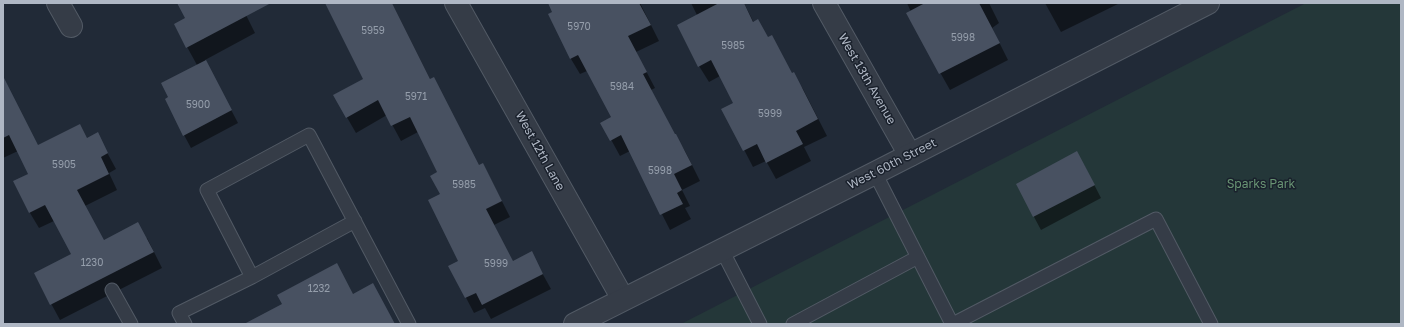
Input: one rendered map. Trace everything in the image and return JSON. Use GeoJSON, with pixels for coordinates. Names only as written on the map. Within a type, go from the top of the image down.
{"type":"FeatureCollection","features":[{"type":"Feature","properties":{"kind":"street"},"geometry":{"type":"LineString","coordinates":[[58,3],[71,26]]}},
{"type":"Feature","properties":{"kind":"street","name":"West 12th Lane"},"geometry":{"type":"LineString","coordinates":[[456,3],[624,300]]}},
{"type":"Feature","properties":{"kind":"street","name":"West 13th Avenue"},"geometry":{"type":"LineString","coordinates":[[824,3],[910,156]]}},
{"type":"Feature","properties":{"kind":"street","name":"West 60th Street"},"geometry":{"type":"LineString","coordinates":[[575,324],[910,156],[1186,8],[1208,3]]}},
{"type":"Feature","properties":{"kind":"lane"},"geometry":{"type":"LineString","coordinates":[[252,277],[207,190],[309,135],[409,324]]}},
{"type":"Feature","properties":{"kind":"lane"},"geometry":{"type":"LineString","coordinates":[[875,173],[953,324],[1156,219],[1211,324]]}},
{"type":"Feature","properties":{"kind":"lane"},"geometry":{"type":"LineString","coordinates":[[185,324],[179,313],[252,277],[354,221]]}},
{"type":"Feature","properties":{"kind":"lane"},"geometry":{"type":"LineString","coordinates":[[722,250],[760,324]]}},
{"type":"Feature","properties":{"kind":"lane"},"geometry":{"type":"LineString","coordinates":[[793,324],[918,257]]}},
{"type":"Feature","properties":{"kind":"lane"},"geometry":{"type":"LineString","coordinates":[[112,290],[131,324]]}},
{"type":"Feature","properties":{"kind":"green space","name":"Sparks Park"},"geometry":{"type":"Polygon","coordinates":[[[1306,3],[1401,3],[1401,324],[681,324],[1306,3]]]}},
{"type":"Feature","properties":{"kind":"building"},"geometry":{"type":"Polygon","coordinates":[[[177,3],[271,3],[186,48],[174,24],[185,18],[177,3]]]}},
{"type":"Feature","properties":{"kind":"building"},"geometry":{"type":"Polygon","coordinates":[[[325,3],[392,3],[430,79],[434,77],[479,165],[483,163],[502,201],[486,209],[513,261],[532,251],[543,274],[482,305],[476,293],[465,298],[448,266],[458,261],[428,200],[440,194],[430,176],[437,172],[410,117],[391,126],[378,100],[346,118],[333,95],[363,79],[325,3]]]}},
{"type":"Feature","properties":{"kind":"building"},"geometry":{"type":"Polygon","coordinates":[[[548,3],[639,3],[651,25],[628,36],[647,72],[643,74],[692,165],[674,174],[682,190],[677,193],[683,204],[660,215],[621,135],[610,141],[600,123],[611,117],[578,55],[570,59],[548,14],[552,12],[548,3]]]}},
{"type":"Feature","properties":{"kind":"building"},"geometry":{"type":"Polygon","coordinates":[[[719,3],[744,3],[753,22],[758,19],[768,37],[772,35],[792,73],[794,72],[818,119],[796,131],[803,144],[766,163],[757,144],[743,151],[721,109],[733,103],[711,60],[698,67],[677,25],[719,3]]]}},
{"type":"Feature","properties":{"kind":"building"},"geometry":{"type":"Polygon","coordinates":[[[925,3],[979,3],[1000,43],[939,74],[906,13],[925,3]]]}},
{"type":"Feature","properties":{"kind":"building"},"geometry":{"type":"Polygon","coordinates":[[[206,60],[232,110],[183,136],[165,99],[168,97],[161,83],[206,60]]]}},
{"type":"Feature","properties":{"kind":"building"},"geometry":{"type":"Polygon","coordinates":[[[3,76],[38,145],[80,124],[87,138],[98,132],[108,153],[101,157],[109,174],[77,190],[104,240],[138,222],[154,252],[50,305],[34,273],[71,254],[45,205],[29,213],[13,181],[28,174],[9,135],[3,138],[3,76]]]}},
{"type":"Feature","properties":{"kind":"building"},"geometry":{"type":"Polygon","coordinates":[[[1077,151],[1095,185],[1033,217],[1016,184],[1077,151]]]}},
{"type":"Feature","properties":{"kind":"building"},"geometry":{"type":"Polygon","coordinates":[[[337,263],[353,294],[373,283],[395,324],[244,324],[282,304],[277,295],[337,263]]]}}]}
